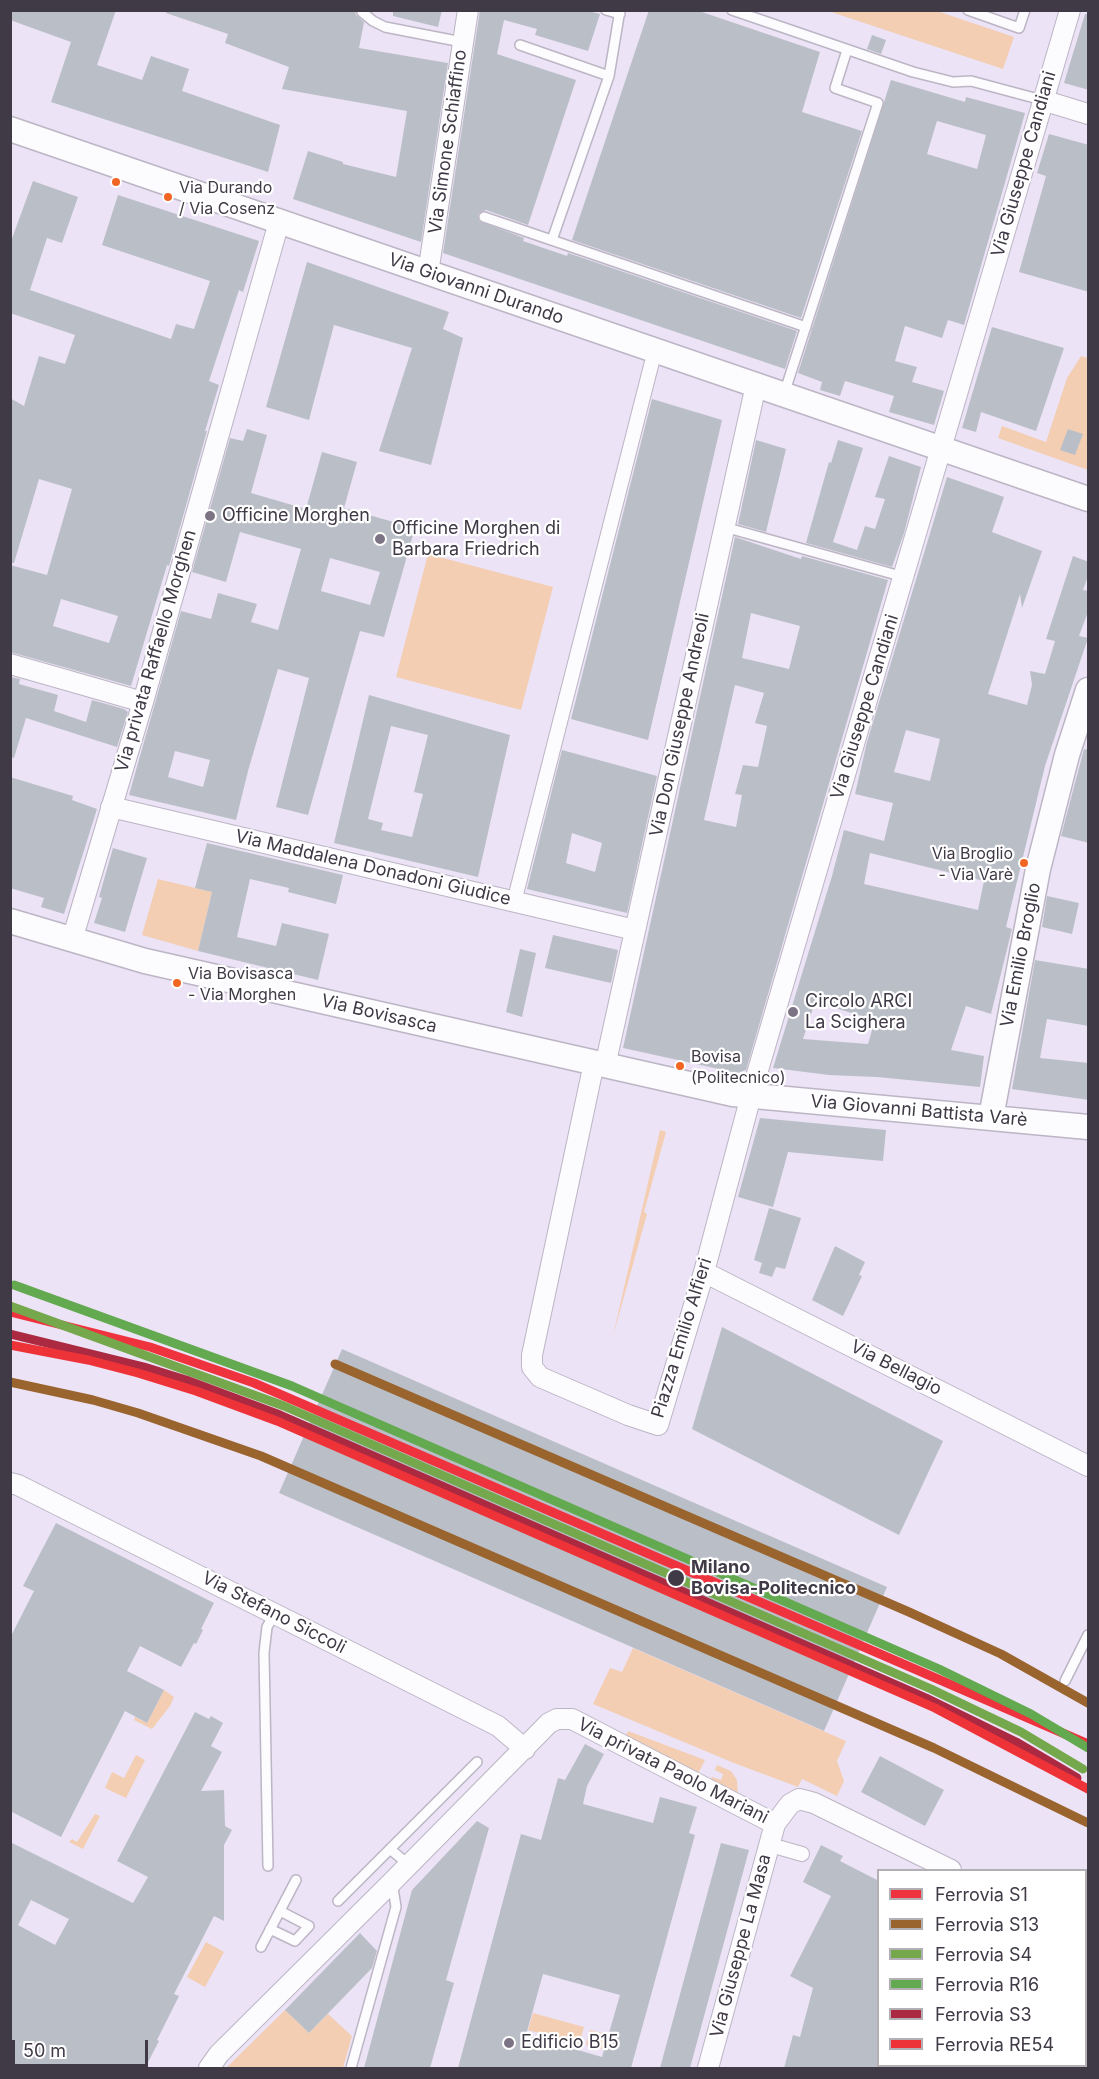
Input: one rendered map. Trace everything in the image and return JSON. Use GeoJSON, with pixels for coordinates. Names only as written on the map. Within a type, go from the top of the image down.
{"type":"FeatureCollection","features":[{"type":"Feature","properties":{"kind":"street","name":"Via Simone Schiaffino"},"geometry":{"type":"LineString","coordinates":[[428,273],[468,10]]}},
{"type":"Feature","properties":{"kind":"street","name":"Via Giuseppe Candiani"},"geometry":{"type":"LineString","coordinates":[[750,1096],[942,448],[986,319],[1042,100],[1070,10]]}},
{"type":"Feature","properties":{"kind":"street"},"geometry":{"type":"LineString","coordinates":[[1042,100],[1089,114]]}},
{"type":"Feature","properties":{"kind":"street","name":"Via Giovanni Durando"},"geometry":{"type":"LineString","coordinates":[[10,129],[1089,499]]}},
{"type":"Feature","properties":{"kind":"street","name":"Via privata Raffaello Morghen"},"geometry":{"type":"LineString","coordinates":[[72,940],[143,702],[279,222]]}},
{"type":"Feature","properties":{"kind":"street"},"geometry":{"type":"LineString","coordinates":[[514,902],[654,354]]}},
{"type":"Feature","properties":{"kind":"street","name":"Via Don Giuseppe Andreoli"},"geometry":{"type":"LineString","coordinates":[[600,1065],[635,930],[756,385]]}},
{"type":"Feature","properties":{"kind":"street"},"geometry":{"type":"LineString","coordinates":[[10,664],[143,702]]}},
{"type":"Feature","properties":{"kind":"street","name":"Via Emilio Broglio"},"geometry":{"type":"LineString","coordinates":[[991,1117],[1038,869],[1067,755],[1089,690]]}},
{"type":"Feature","properties":{"kind":"street","name":"Via Maddalena Donadoni Giudice"},"geometry":{"type":"LineString","coordinates":[[111,807],[635,930]]}},
{"type":"Feature","properties":{"kind":"street","name":"Via Bovisasca"},"geometry":{"type":"LineString","coordinates":[[10,921],[145,960],[600,1065],[750,1096]]}},
{"type":"Feature","properties":{"kind":"street","name":"Piazza Emilio Alfieri"},"geometry":{"type":"LineString","coordinates":[[600,1065],[532,1355],[532,1367],[535,1373],[546,1380],[618,1411],[658,1425],[704,1272],[750,1096]]}},
{"type":"Feature","properties":{"kind":"street","name":"Via Giovanni Battista Varè"},"geometry":{"type":"LineString","coordinates":[[750,1096],[1089,1126]]}},
{"type":"Feature","properties":{"kind":"street","name":"Via Bellagio"},"geometry":{"type":"LineString","coordinates":[[704,1272],[1089,1466]]}},
{"type":"Feature","properties":{"kind":"street","name":"Via Stefano Siccoli"},"geometry":{"type":"LineString","coordinates":[[13,1482],[498,1726],[525,1749]]}},
{"type":"Feature","properties":{"kind":"street","name":"Via privata Paolo Mariani"},"geometry":{"type":"LineString","coordinates":[[209,2068],[219,2054],[549,1723],[557,1719],[572,1719],[775,1824],[790,1803],[799,1800],[814,1803],[949,1869]]}},
{"type":"Feature","properties":{"kind":"street","name":"Via Giuseppe La Masa"},"geometry":{"type":"LineString","coordinates":[[708,2068],[775,1824]]}},
{"type":"Feature","properties":{"kind":"street"},"geometry":{"type":"LineString","coordinates":[[781,1848],[802,1854]]}},
{"type":"Feature","properties":{"kind":"lane"},"geometry":{"type":"LineString","coordinates":[[552,240],[609,76],[620,12],[606,10]]}},
{"type":"Feature","properties":{"kind":"lane"},"geometry":{"type":"LineString","coordinates":[[732,10],[913,72],[953,82],[971,81],[1042,100]]}},
{"type":"Feature","properties":{"kind":"lane"},"geometry":{"type":"LineString","coordinates":[[968,10],[1019,28],[1025,10]]}},
{"type":"Feature","properties":{"kind":"lane"},"geometry":{"type":"LineString","coordinates":[[362,12],[385,27],[462,42]]}},
{"type":"Feature","properties":{"kind":"lane"},"geometry":{"type":"LineString","coordinates":[[520,45],[609,76]]}},
{"type":"Feature","properties":{"kind":"lane"},"geometry":{"type":"LineString","coordinates":[[784,394],[878,103],[836,88],[847,50]]}},
{"type":"Feature","properties":{"kind":"lane"},"geometry":{"type":"LineString","coordinates":[[484,217],[806,327]]}},
{"type":"Feature","properties":{"kind":"lane"},"geometry":{"type":"LineString","coordinates":[[723,526],[904,577]]}},
{"type":"Feature","properties":{"kind":"lane"},"geometry":{"type":"LineString","coordinates":[[268,1866],[264,1653],[267,1627],[275,1613]]}},
{"type":"Feature","properties":{"kind":"lane"},"geometry":{"type":"LineString","coordinates":[[1065,1681],[1089,1635]]}},
{"type":"Feature","properties":{"kind":"lane"},"geometry":{"type":"LineString","coordinates":[[338,1901],[477,1762]]}},
{"type":"Feature","properties":{"kind":"lane"},"geometry":{"type":"LineString","coordinates":[[390,1849],[409,1865]]}},
{"type":"Feature","properties":{"kind":"lane"},"geometry":{"type":"LineString","coordinates":[[261,1947],[296,1880]]}},
{"type":"Feature","properties":{"kind":"lane"},"geometry":{"type":"LineString","coordinates":[[351,2068],[396,1907],[392,1882]]}},
{"type":"Feature","properties":{"kind":"lane"},"geometry":{"type":"LineString","coordinates":[[270,1929],[295,1941],[309,1926],[280,1911]]}},
{"type":"Feature","properties":{"kind":"shaded area"},"geometry":{"type":"Polygon","coordinates":[[[828,11],[937,11],[1014,37],[1003,69],[828,11]]]}},
{"type":"Feature","properties":{"kind":"shaded area"},"geometry":{"type":"Polygon","coordinates":[[[1081,356],[1088,358],[1088,470],[998,438],[1002,426],[1046,442],[1067,378],[1081,356]]]}},
{"type":"Feature","properties":{"kind":"shaded area"},"geometry":{"type":"Polygon","coordinates":[[[428,554],[553,587],[521,710],[396,677],[428,554]]]}},
{"type":"Feature","properties":{"kind":"shaded area"},"geometry":{"type":"Polygon","coordinates":[[[158,879],[212,892],[198,951],[142,935],[158,879]]]}},
{"type":"Feature","properties":{"kind":"shaded area"},"geometry":{"type":"Polygon","coordinates":[[[660,1130],[666,1132],[644,1212],[647,1214],[613,1336],[660,1130]]]}},
{"type":"Feature","properties":{"kind":"shaded area"},"geometry":{"type":"Polygon","coordinates":[[[633,1648],[846,1741],[837,1761],[844,1781],[837,1796],[802,1779],[798,1787],[734,1763],[593,1704],[610,1668],[622,1672],[633,1648]]]}},
{"type":"Feature","properties":{"kind":"shaded area"},"geometry":{"type":"Polygon","coordinates":[[[164,1690],[174,1697],[170,1706],[152,1729],[134,1720],[135,1717],[147,1723],[164,1690]]]}},
{"type":"Feature","properties":{"kind":"shaded area"},"geometry":{"type":"Polygon","coordinates":[[[628,1731],[705,1760],[697,1776],[625,1738],[628,1731]]]}},
{"type":"Feature","properties":{"kind":"shaded area"},"geometry":{"type":"Polygon","coordinates":[[[136,1755],[145,1760],[126,1798],[105,1788],[112,1772],[124,1778],[136,1755]]]}},
{"type":"Feature","properties":{"kind":"shaded area"},"geometry":{"type":"Polygon","coordinates":[[[717,1765],[731,1771],[737,1780],[738,1797],[709,1782],[712,1777],[721,1780],[723,1774],[715,1770],[717,1765]]]}},
{"type":"Feature","properties":{"kind":"shaded area"},"geometry":{"type":"Polygon","coordinates":[[[95,1814],[100,1816],[83,1849],[69,1842],[72,1839],[77,1842],[95,1814]]]}},
{"type":"Feature","properties":{"kind":"shaded area"},"geometry":{"type":"Polygon","coordinates":[[[206,1942],[224,1952],[205,1987],[187,1977],[206,1942]]]}},
{"type":"Feature","properties":{"kind":"shaded area"},"geometry":{"type":"Polygon","coordinates":[[[285,2010],[309,2033],[328,2014],[352,2036],[343,2068],[226,2068],[285,2010]]]}},
{"type":"Feature","properties":{"kind":"shaded area"},"geometry":{"type":"Polygon","coordinates":[[[533,2013],[584,2027],[579,2044],[528,2030],[533,2013]]]}},
{"type":"Feature","properties":{"kind":"shaded area"},"geometry":{"type":"Polygon","coordinates":[[[590,2030],[606,2034],[602,2049],[586,2045],[590,2030]]]}},
{"type":"Feature","properties":{"kind":"building"},"geometry":{"type":"Polygon","coordinates":[[[10,10],[116,10],[97,65],[142,80],[151,56],[189,69],[182,91],[280,125],[268,172],[51,102],[71,42],[10,20],[10,10]]]}},
{"type":"Feature","properties":{"kind":"building"},"geometry":{"type":"Polygon","coordinates":[[[166,10],[355,10],[356,15],[364,22],[359,48],[448,63],[421,242],[293,199],[308,151],[343,162],[343,164],[396,177],[407,111],[282,89],[289,67],[225,43],[228,34],[166,13],[166,10]]]}},
{"type":"Feature","properties":{"kind":"building"},"geometry":{"type":"Polygon","coordinates":[[[393,10],[442,10],[438,27],[393,16],[393,10]]]}},
{"type":"Feature","properties":{"kind":"building"},"geometry":{"type":"Polygon","coordinates":[[[480,10],[584,10],[600,14],[588,51],[535,35],[537,29],[504,20],[497,54],[576,80],[528,225],[486,210],[478,214],[479,221],[524,238],[523,241],[567,256],[568,253],[797,331],[785,369],[443,253],[480,10]]]}},
{"type":"Feature","properties":{"kind":"building"},"geometry":{"type":"Polygon","coordinates":[[[649,10],[696,10],[820,52],[802,112],[862,131],[801,318],[572,240],[649,10]]]}},
{"type":"Feature","properties":{"kind":"building"},"geometry":{"type":"Polygon","coordinates":[[[1085,14],[1089,14],[1089,90],[1064,83],[1085,14]]]}},
{"type":"Feature","properties":{"kind":"building"},"geometry":{"type":"Polygon","coordinates":[[[872,35],[886,40],[881,54],[867,49],[872,35]]]}},
{"type":"Feature","properties":{"kind":"building"},"geometry":{"type":"Polygon","coordinates":[[[891,80],[965,102],[966,97],[1025,113],[964,325],[948,320],[942,338],[905,326],[895,361],[917,367],[912,382],[944,391],[934,425],[889,412],[894,396],[845,381],[840,396],[820,390],[822,382],[798,373],[891,80]],[[937,121],[927,154],[977,169],[986,135],[937,121]]]}},
{"type":"Feature","properties":{"kind":"building"},"geometry":{"type":"Polygon","coordinates":[[[1049,134],[1089,145],[1089,292],[1019,272],[1046,176],[1037,173],[1049,134]]]}},
{"type":"Feature","properties":{"kind":"building"},"geometry":{"type":"Polygon","coordinates":[[[33,181],[78,197],[62,243],[47,238],[30,290],[171,339],[176,324],[194,329],[210,281],[102,245],[118,195],[259,241],[243,292],[239,290],[209,381],[219,385],[169,566],[167,565],[131,686],[10,652],[10,565],[47,575],[72,489],[39,479],[14,563],[10,563],[10,398],[24,406],[39,356],[65,364],[75,335],[10,313],[10,244],[33,181]],[[61,599],[53,626],[109,643],[118,616],[61,599]]]}},
{"type":"Feature","properties":{"kind":"building"},"geometry":{"type":"Polygon","coordinates":[[[307,262],[449,312],[443,329],[463,338],[431,465],[379,451],[412,348],[334,325],[309,420],[266,407],[307,262]]]}},
{"type":"Feature","properties":{"kind":"building"},"geometry":{"type":"Polygon","coordinates":[[[992,327],[1064,348],[1036,431],[981,412],[976,432],[962,428],[992,327]]]}},
{"type":"Feature","properties":{"kind":"building"},"geometry":{"type":"Polygon","coordinates":[[[652,399],[722,420],[648,740],[571,719],[652,399]]]}},
{"type":"Feature","properties":{"kind":"building"},"geometry":{"type":"Polygon","coordinates":[[[247,429],[267,435],[251,493],[306,509],[322,452],[357,462],[344,508],[415,528],[384,637],[360,631],[308,815],[276,807],[309,678],[278,669],[236,820],[129,795],[181,611],[211,619],[218,593],[257,604],[251,622],[278,630],[301,549],[240,532],[226,582],[192,572],[230,438],[243,441],[247,429]],[[330,558],[321,591],[370,605],[380,572],[330,558]],[[175,751],[168,777],[203,787],[210,760],[175,751]]]}},
{"type":"Feature","properties":{"kind":"building"},"geometry":{"type":"Polygon","coordinates":[[[1068,429],[1083,434],[1075,455],[1060,450],[1068,429]]]}},
{"type":"Feature","properties":{"kind":"building"},"geometry":{"type":"Polygon","coordinates":[[[756,440],[786,449],[766,532],[738,524],[756,440]]]}},
{"type":"Feature","properties":{"kind":"building"},"geometry":{"type":"Polygon","coordinates":[[[838,440],[863,448],[833,542],[857,550],[865,526],[875,529],[885,499],[875,497],[889,456],[921,467],[904,533],[892,567],[806,543],[829,462],[831,463],[838,440]]]}},
{"type":"Feature","properties":{"kind":"building"},"geometry":{"type":"Polygon","coordinates":[[[947,477],[1004,497],[992,532],[1042,551],[1022,608],[1020,594],[988,694],[1027,705],[1032,685],[1030,671],[1045,674],[1055,641],[1046,639],[1073,556],[1089,562],[1089,573],[1083,590],[1089,591],[1089,609],[1079,636],[1088,638],[1045,766],[1006,927],[1012,929],[991,1014],[966,1006],[951,1050],[984,1056],[980,1087],[877,1077],[829,1075],[773,1068],[844,830],[884,841],[893,803],[855,794],[867,742],[947,477]],[[906,730],[894,772],[930,781],[940,739],[906,730]],[[870,853],[864,884],[978,910],[984,881],[870,853]],[[815,1002],[803,1039],[868,1044],[875,1020],[815,1002]]]}},
{"type":"Feature","properties":{"kind":"building"},"geometry":{"type":"Polygon","coordinates":[[[735,537],[801,559],[802,556],[888,580],[746,1070],[737,1073],[623,1048],[735,537]],[[751,613],[742,658],[789,669],[800,626],[751,613]],[[735,685],[704,820],[736,827],[742,795],[735,794],[743,765],[758,767],[767,726],[755,723],[764,693],[735,685]]]}},
{"type":"Feature","properties":{"kind":"building"},"geometry":{"type":"Polygon","coordinates":[[[10,677],[20,679],[19,684],[58,695],[54,711],[86,722],[92,700],[124,709],[128,712],[117,747],[26,718],[14,758],[10,757],[10,677]]]}},
{"type":"Feature","properties":{"kind":"building"},"geometry":{"type":"Polygon","coordinates":[[[369,695],[510,735],[478,877],[334,843],[369,695]],[[391,726],[368,819],[383,823],[381,830],[412,837],[423,794],[414,792],[428,735],[391,726]]]}},
{"type":"Feature","properties":{"kind":"building"},"geometry":{"type":"Polygon","coordinates":[[[1084,749],[1089,750],[1089,843],[1061,836],[1084,749]]]}},
{"type":"Feature","properties":{"kind":"building"},"geometry":{"type":"Polygon","coordinates":[[[562,750],[657,776],[627,913],[527,889],[562,750]],[[572,833],[566,863],[595,872],[602,843],[572,833]]]}},
{"type":"Feature","properties":{"kind":"building"},"geometry":{"type":"Polygon","coordinates":[[[10,777],[73,796],[72,800],[97,809],[64,914],[41,907],[44,898],[10,888],[10,777]]]}},
{"type":"Feature","properties":{"kind":"building"},"geometry":{"type":"Polygon","coordinates":[[[207,843],[343,875],[336,904],[288,892],[289,888],[250,879],[237,937],[276,946],[282,923],[329,934],[318,980],[198,951],[212,892],[195,888],[207,843]]]}},
{"type":"Feature","properties":{"kind":"building"},"geometry":{"type":"Polygon","coordinates":[[[113,848],[147,858],[125,932],[94,923],[113,848]]]}},
{"type":"Feature","properties":{"kind":"building"},"geometry":{"type":"Polygon","coordinates":[[[1047,896],[1079,903],[1072,934],[1042,927],[1047,896]]]}},
{"type":"Feature","properties":{"kind":"building"},"geometry":{"type":"Polygon","coordinates":[[[553,935],[618,950],[611,983],[545,968],[553,935]]]}},
{"type":"Feature","properties":{"kind":"building"},"geometry":{"type":"Polygon","coordinates":[[[520,949],[536,953],[522,1017],[506,1012],[520,949]]]}},
{"type":"Feature","properties":{"kind":"building"},"geometry":{"type":"Polygon","coordinates":[[[1035,960],[1089,969],[1089,1026],[1047,1019],[1040,1058],[1089,1063],[1089,1100],[1012,1089],[1035,960]]]}},
{"type":"Feature","properties":{"kind":"building"},"geometry":{"type":"Polygon","coordinates":[[[760,1118],[886,1130],[883,1161],[788,1152],[773,1207],[738,1197],[760,1118]]]}},
{"type":"Feature","properties":{"kind":"building"},"geometry":{"type":"Polygon","coordinates":[[[769,1208],[801,1218],[785,1269],[776,1267],[772,1277],[759,1273],[762,1263],[754,1260],[769,1208]]]}},
{"type":"Feature","properties":{"kind":"building"},"geometry":{"type":"Polygon","coordinates":[[[835,1246],[865,1262],[859,1275],[862,1276],[843,1316],[812,1300],[835,1246]]]}},
{"type":"Feature","properties":{"kind":"building"},"geometry":{"type":"Polygon","coordinates":[[[722,1327],[943,1441],[899,1535],[692,1429],[722,1327]]]}},
{"type":"Feature","properties":{"kind":"building"},"geometry":{"type":"Polygon","coordinates":[[[342,1349],[887,1587],[824,1731],[279,1493],[342,1349]]]}},
{"type":"Feature","properties":{"kind":"building"},"geometry":{"type":"Polygon","coordinates":[[[56,1523],[214,1603],[196,1644],[194,1643],[181,1667],[140,1646],[127,1671],[164,1690],[147,1723],[125,1711],[61,1837],[10,1811],[10,1638],[34,1591],[23,1586],[56,1523]]]}},
{"type":"Feature","properties":{"kind":"building"},"geometry":{"type":"Polygon","coordinates":[[[195,1712],[209,1719],[211,1716],[223,1723],[211,1746],[222,1752],[201,1791],[224,1790],[225,1826],[232,1830],[224,1845],[224,1921],[214,1916],[174,1994],[179,1996],[145,2068],[10,2068],[10,1842],[133,1903],[148,1877],[117,1861],[195,1712]],[[31,1900],[18,1925],[55,1945],[69,1919],[31,1900]]]}},
{"type":"Feature","properties":{"kind":"building"},"geometry":{"type":"Polygon","coordinates":[[[585,1744],[604,1754],[587,1786],[583,1804],[653,1823],[660,1797],[697,1807],[689,1833],[695,1835],[631,2068],[458,2068],[521,1834],[541,1840],[558,1778],[565,1780],[585,1744]],[[543,1974],[526,2035],[602,2057],[620,1995],[543,1974]]]}},
{"type":"Feature","properties":{"kind":"building"},"geometry":{"type":"Polygon","coordinates":[[[880,1756],[944,1790],[925,1826],[861,1792],[880,1756]]]}},
{"type":"Feature","properties":{"kind":"building"},"geometry":{"type":"Polygon","coordinates":[[[477,1821],[489,1828],[446,1980],[454,1983],[430,2068],[364,2068],[412,1890],[477,1821]]]}},
{"type":"Feature","properties":{"kind":"building"},"geometry":{"type":"Polygon","coordinates":[[[721,1843],[749,1850],[690,2068],[660,2068],[721,1843]]]}},
{"type":"Feature","properties":{"kind":"building"},"geometry":{"type":"Polygon","coordinates":[[[821,1845],[843,1856],[840,1861],[877,1880],[877,2067],[879,2068],[784,2068],[793,2035],[800,2037],[813,1988],[790,1976],[831,1896],[803,1882],[821,1845]]]}},
{"type":"Feature","properties":{"kind":"building"},"geometry":{"type":"Polygon","coordinates":[[[360,1933],[377,1951],[372,1968],[309,2033],[285,2010],[360,1933]]]}},
{"type":"Feature","properties":{"kind":"rail line","name":"R16"},"geometry":{"type":"LineString","coordinates":[[14,1285],[292,1386],[939,1669],[1031,1714],[1088,1748]]}},
{"type":"Feature","properties":{"kind":"rail line","name":"S4"},"geometry":{"type":"LineString","coordinates":[[10,1306],[284,1406],[931,1689],[1021,1732],[1083,1769]]}},
{"type":"Feature","properties":{"kind":"rail line","name":"S1"},"geometry":{"type":"LineString","coordinates":[[10,1312],[150,1347],[254,1383],[1088,1744]]}},
{"type":"Feature","properties":{"kind":"rail line","name":"S3"},"geometry":{"type":"LineString","coordinates":[[10,1334],[144,1367],[280,1415],[926,1698],[1016,1742],[1077,1778]]}},
{"type":"Feature","properties":{"kind":"rail line","name":"RE54"},"geometry":{"type":"LineString","coordinates":[[10,1345],[88,1360],[138,1373],[196,1391],[277,1421],[935,1708],[1088,1789]]}},
{"type":"Feature","properties":{"kind":"rail line","name":"S13"},"geometry":{"type":"LineString","coordinates":[[335,1364],[909,1612],[1001,1654],[1088,1703]]}},
{"type":"Feature","properties":{"kind":"rail line","name":"S13"},"geometry":{"type":"LineString","coordinates":[[10,1382],[93,1400],[138,1413],[261,1456],[934,1748],[1088,1823]]}},
{"type":"Feature","properties":{"kind":"place","name":"Via Durando / Via Cosenz"},"geometry":{"type":"Point","coordinates":[168,197]}},
{"type":"Feature","properties":{"kind":"place","name":"Officine Morghen"},"geometry":{"type":"Point","coordinates":[210,516]}},
{"type":"Feature","properties":{"kind":"place","name":"Officine Morghen di Barbara Friedrich"},"geometry":{"type":"Point","coordinates":[380,539]}},
{"type":"Feature","properties":{"kind":"place","name":"Via Broglio - Via Varè"},"geometry":{"type":"Point","coordinates":[1024,863]}},
{"type":"Feature","properties":{"kind":"place","name":"Via Bovisasca - Via Morghen"},"geometry":{"type":"Point","coordinates":[177,983]}},
{"type":"Feature","properties":{"kind":"place","name":"Circolo ARCI La Scighera"},"geometry":{"type":"Point","coordinates":[793,1012]}},
{"type":"Feature","properties":{"kind":"place","name":"Bovisa (Politecnico)"},"geometry":{"type":"Point","coordinates":[680,1066]}},
{"type":"Feature","properties":{"kind":"place","name":"Milano Bovisa-Politecnico"},"geometry":{"type":"Point","coordinates":[676,1578]}},
{"type":"Feature","properties":{"kind":"place","name":"Edificio B15"},"geometry":{"type":"Point","coordinates":[509,2043]}}]}
